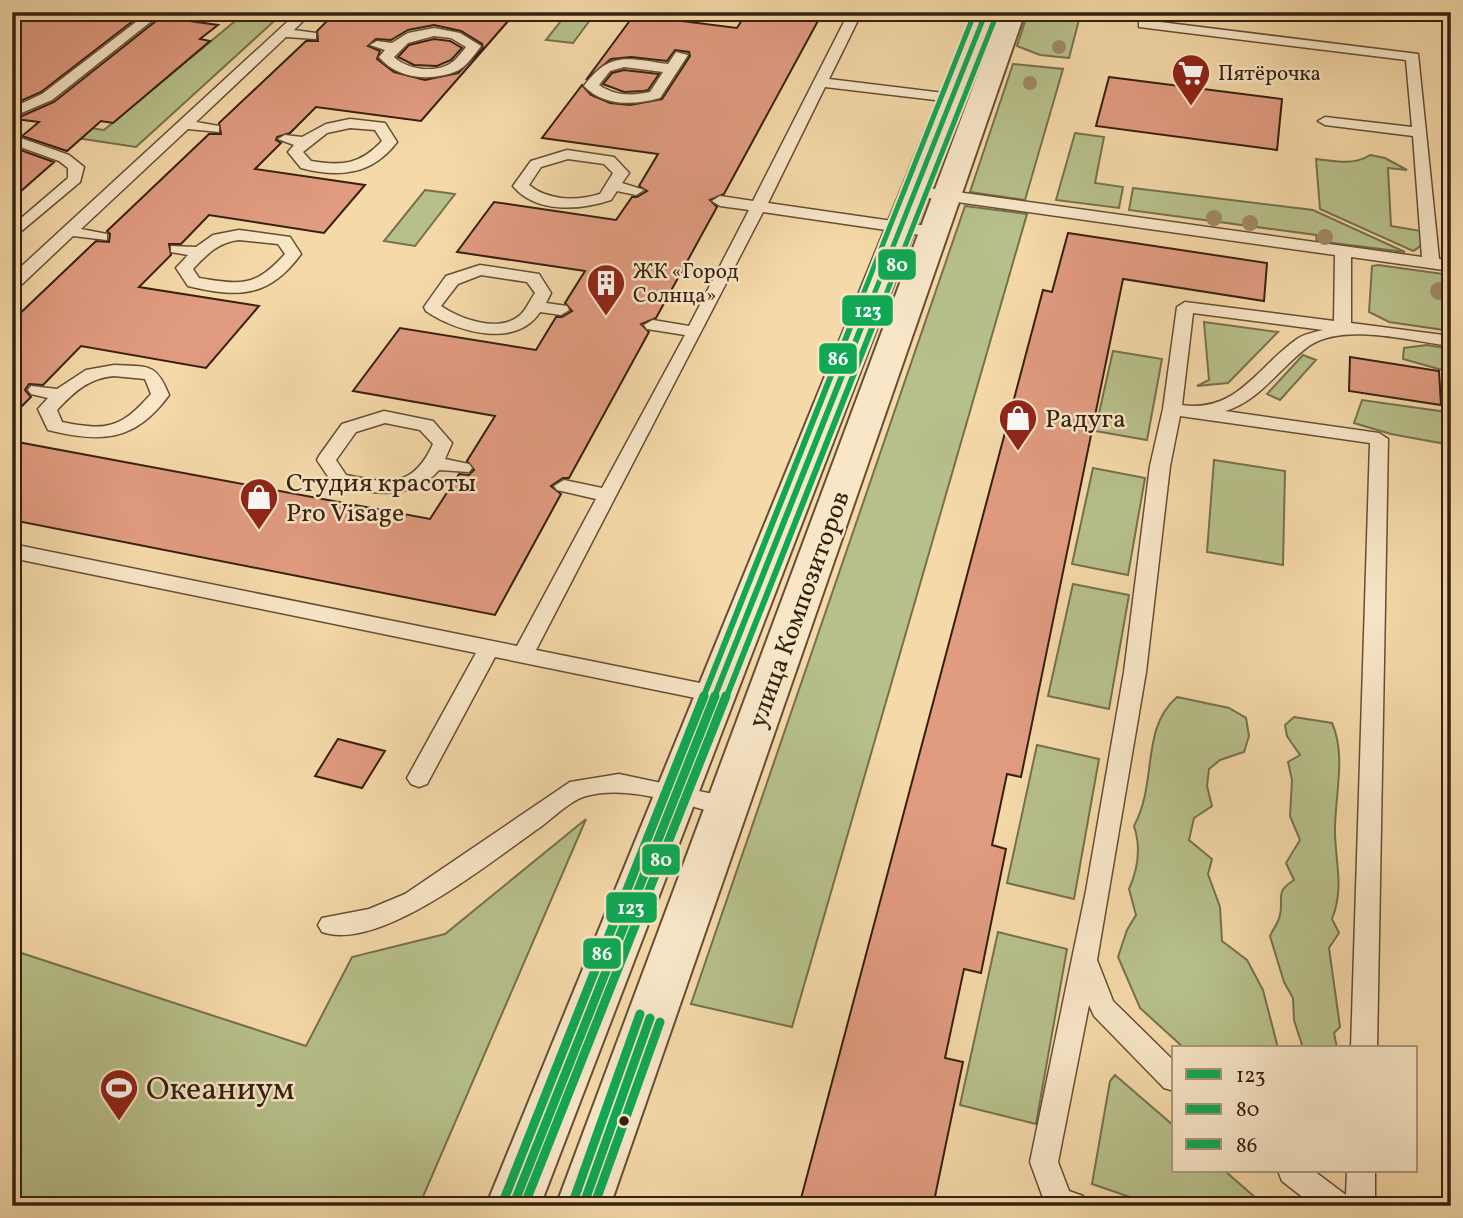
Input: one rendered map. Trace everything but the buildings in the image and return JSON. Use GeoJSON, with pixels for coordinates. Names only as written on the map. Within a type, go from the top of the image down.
{"type":"FeatureCollection","features":[{"type":"Feature","properties":{"kind":"street","name":"улица Композиторов"},"geometry":{"type":"LineString","coordinates":[[931,194],[952,98],[986,12]]}},
{"type":"Feature","properties":{"kind":"street","name":"улица Композиторов"},"geometry":{"type":"LineString","coordinates":[[513,1206],[715,694],[931,194],[1013,12]]}},
{"type":"Feature","properties":{"kind":"street","name":"улица Композиторов"},"geometry":{"type":"LineString","coordinates":[[583,1206],[726,806],[917,229]]}},
{"type":"Feature","properties":{"kind":"lane"},"geometry":{"type":"LineString","coordinates":[[12,113],[47,97],[157,12]]}},
{"type":"Feature","properties":{"kind":"lane"},"geometry":{"type":"LineString","coordinates":[[12,284],[306,12]]}},
{"type":"Feature","properties":{"kind":"lane"},"geometry":{"type":"LineString","coordinates":[[523,654],[695,332],[855,14],[822,13]]}},
{"type":"Feature","properties":{"kind":"lane"},"geometry":{"type":"LineString","coordinates":[[1144,24],[1413,57],[1432,263]]}},
{"type":"Feature","properties":{"kind":"lane"},"geometry":{"type":"LineString","coordinates":[[426,31],[461,36],[474,46],[455,67],[430,73],[398,69],[386,57],[395,47],[403,38],[426,31]]}},
{"type":"Feature","properties":{"kind":"lane"},"geometry":{"type":"LineString","coordinates":[[284,33],[311,36]]}},
{"type":"Feature","properties":{"kind":"lane"},"geometry":{"type":"LineString","coordinates":[[377,45],[395,47]]}},
{"type":"Feature","properties":{"kind":"lane"},"geometry":{"type":"LineString","coordinates":[[672,69],[624,63],[605,68],[591,86],[602,96],[637,101],[655,95],[672,69],[681,55]]}},
{"type":"Feature","properties":{"kind":"lane"},"geometry":{"type":"LineString","coordinates":[[820,82],[952,98]]}},
{"type":"Feature","properties":{"kind":"lane"},"geometry":{"type":"LineString","coordinates":[[1325,121],[1420,132]]}},
{"type":"Feature","properties":{"kind":"lane"},"geometry":{"type":"LineString","coordinates":[[350,122],[380,126],[390,142],[372,162],[340,170],[306,165],[295,152],[305,142],[316,131],[350,122]]}},
{"type":"Feature","properties":{"kind":"lane"},"geometry":{"type":"LineString","coordinates":[[184,124],[214,129]]}},
{"type":"Feature","properties":{"kind":"lane"},"geometry":{"type":"LineString","coordinates":[[12,139],[64,158],[76,167],[75,179],[12,234]]}},
{"type":"Feature","properties":{"kind":"lane"},"geometry":{"type":"LineString","coordinates":[[285,139],[305,142]]}},
{"type":"Feature","properties":{"kind":"lane"},"geometry":{"type":"LineString","coordinates":[[568,155],[609,160],[621,173],[613,186],[606,197],[583,204],[535,198],[521,186],[536,164],[568,155]]}},
{"type":"Feature","properties":{"kind":"lane"},"geometry":{"type":"LineString","coordinates":[[613,186],[636,190]]}},
{"type":"Feature","properties":{"kind":"lane"},"geometry":{"type":"LineString","coordinates":[[931,194],[1451,266]]}},
{"type":"Feature","properties":{"kind":"lane"},"geometry":{"type":"LineString","coordinates":[[720,201],[917,229]]}},
{"type":"Feature","properties":{"kind":"lane"},"geometry":{"type":"LineString","coordinates":[[69,231],[101,236]]}},
{"type":"Feature","properties":{"kind":"lane"},"geometry":{"type":"LineString","coordinates":[[237,233],[284,240],[293,254],[271,281],[243,290],[194,282],[184,268],[200,252],[210,241],[237,233]]}},
{"type":"Feature","properties":{"kind":"lane"},"geometry":{"type":"LineString","coordinates":[[177,248],[200,252]]}},
{"type":"Feature","properties":{"kind":"lane"},"geometry":{"type":"LineString","coordinates":[[1342,329],[1343,251]]}},
{"type":"Feature","properties":{"kind":"lane"},"geometry":{"type":"LineString","coordinates":[[480,270],[533,278],[543,293],[535,306],[526,320],[497,329],[447,320],[432,307],[452,280],[480,270]]}},
{"type":"Feature","properties":{"kind":"lane"},"geometry":{"type":"LineString","coordinates":[[535,306],[561,310]]}},
{"type":"Feature","properties":{"kind":"lane"},"geometry":{"type":"LineString","coordinates":[[1073,1206],[1058,1201],[1044,1162],[1085,961],[1135,672],[1160,466],[1172,409],[1185,307],[1451,341]]}},
{"type":"Feature","properties":{"kind":"lane"},"geometry":{"type":"LineString","coordinates":[[653,325],[695,332]]}},
{"type":"Feature","properties":{"kind":"lane"},"geometry":{"type":"LineString","coordinates":[[1199,413],[1237,402],[1305,341],[1342,329]]}},
{"type":"Feature","properties":{"kind":"lane"},"geometry":{"type":"LineString","coordinates":[[113,368],[152,375],[160,395],[135,423],[93,434],[55,426],[47,409],[61,394],[76,379],[113,368]]}},
{"type":"Feature","properties":{"kind":"lane"},"geometry":{"type":"LineString","coordinates":[[37,390],[61,394]]}},
{"type":"Feature","properties":{"kind":"lane"},"geometry":{"type":"LineString","coordinates":[[1172,409],[1379,439],[1364,1046]]}},
{"type":"Feature","properties":{"kind":"lane"},"geometry":{"type":"LineString","coordinates":[[384,417],[426,425],[443,443],[434,463],[423,478],[391,490],[340,480],[327,460],[349,428],[384,417]]}},
{"type":"Feature","properties":{"kind":"lane"},"geometry":{"type":"LineString","coordinates":[[434,463],[462,468]]}},
{"type":"Feature","properties":{"kind":"lane"},"geometry":{"type":"LineString","coordinates":[[564,486],[608,495]]}},
{"type":"Feature","properties":{"kind":"lane"},"geometry":{"type":"LineString","coordinates":[[12,551],[715,694]]}},
{"type":"Feature","properties":{"kind":"lane"},"geometry":{"type":"LineString","coordinates":[[419,778],[490,647]]}},
{"type":"Feature","properties":{"kind":"lane"},"geometry":{"type":"LineString","coordinates":[[331,925],[372,919],[414,901],[578,788],[619,783],[726,806]]}},
{"type":"Feature","properties":{"kind":"lane"},"geometry":{"type":"LineString","coordinates":[[1085,961],[1103,1008],[1172,1077]]}},
{"type":"Feature","properties":{"kind":"lane"},"geometry":{"type":"LineString","coordinates":[[1293,1172],[1337,1206]]}},
{"type":"Feature","properties":{"kind":"lane"},"geometry":{"type":"LineString","coordinates":[[1360,1206],[1361,1172]]}},
{"type":"Feature","properties":{"kind":"green space"},"geometry":{"type":"Polygon","coordinates":[[[246,12],[284,12],[136,147],[44,133],[55,123],[104,130],[246,12]]]}},
{"type":"Feature","properties":{"kind":"green space"},"geometry":{"type":"Polygon","coordinates":[[[568,12],[596,12],[573,43],[546,40],[568,12]]]}},
{"type":"Feature","properties":{"kind":"green space"},"geometry":{"type":"Polygon","coordinates":[[[1028,12],[1081,12],[1069,58],[1040,55],[1017,46],[1028,12]]]}},
{"type":"Feature","properties":{"kind":"green space"},"geometry":{"type":"Polygon","coordinates":[[[1013,64],[1063,69],[1025,200],[970,192],[1013,64]]]}},
{"type":"Feature","properties":{"kind":"green space"},"geometry":{"type":"Polygon","coordinates":[[[1075,133],[1104,137],[1095,183],[1123,187],[1119,208],[1056,200],[1075,133]]]}},
{"type":"Feature","properties":{"kind":"green space"},"geometry":{"type":"Polygon","coordinates":[[[1370,155],[1385,158],[1407,170],[1388,168],[1391,226],[1421,231],[1422,243],[1413,251],[1320,209],[1316,159],[1350,162],[1370,155]]]}},
{"type":"Feature","properties":{"kind":"green space"},"geometry":{"type":"Polygon","coordinates":[[[1133,188],[1313,210],[1405,252],[1317,241],[1316,235],[1129,210],[1133,188]]]}},
{"type":"Feature","properties":{"kind":"green space"},"geometry":{"type":"Polygon","coordinates":[[[425,190],[455,194],[415,246],[384,241],[425,190]]]}},
{"type":"Feature","properties":{"kind":"green space"},"geometry":{"type":"Polygon","coordinates":[[[965,206],[1027,214],[792,1027],[691,1004],[965,206]]]}},
{"type":"Feature","properties":{"kind":"green space"},"geometry":{"type":"Polygon","coordinates":[[[1372,266],[1451,275],[1451,331],[1389,322],[1369,312],[1372,266]]]}},
{"type":"Feature","properties":{"kind":"green space"},"geometry":{"type":"Polygon","coordinates":[[[1204,322],[1278,332],[1228,383],[1197,386],[1209,380],[1204,322]]]}},
{"type":"Feature","properties":{"kind":"green space"},"geometry":{"type":"Polygon","coordinates":[[[1427,345],[1451,349],[1451,445],[1391,434],[1354,423],[1362,400],[1447,412],[1446,371],[1403,359],[1404,348],[1427,345]]]}},
{"type":"Feature","properties":{"kind":"green space"},"geometry":{"type":"Polygon","coordinates":[[[1113,351],[1162,359],[1147,440],[1095,431],[1113,351]]]}},
{"type":"Feature","properties":{"kind":"green space"},"geometry":{"type":"Polygon","coordinates":[[[1303,355],[1316,360],[1280,400],[1267,394],[1303,355]]]}},
{"type":"Feature","properties":{"kind":"green space"},"geometry":{"type":"Polygon","coordinates":[[[1214,460],[1285,471],[1283,565],[1207,552],[1214,460]]]}},
{"type":"Feature","properties":{"kind":"green space"},"geometry":{"type":"Polygon","coordinates":[[[1093,468],[1145,478],[1128,575],[1072,564],[1093,468]]]}},
{"type":"Feature","properties":{"kind":"green space"},"geometry":{"type":"Polygon","coordinates":[[[1073,584],[1129,595],[1109,709],[1048,696],[1073,584]]]}},
{"type":"Feature","properties":{"kind":"green space"},"geometry":{"type":"Polygon","coordinates":[[[1177,697],[1229,708],[1246,718],[1249,736],[1244,752],[1220,760],[1209,769],[1207,786],[1212,806],[1194,818],[1189,840],[1212,859],[1208,874],[1220,907],[1222,941],[1247,960],[1263,990],[1277,1046],[1182,1046],[1140,1008],[1118,957],[1127,930],[1136,915],[1129,889],[1138,858],[1134,826],[1146,792],[1153,740],[1166,710],[1177,697]]]}},
{"type":"Feature","properties":{"kind":"green space"},"geometry":{"type":"Polygon","coordinates":[[[1294,717],[1332,723],[1339,749],[1335,821],[1338,897],[1332,919],[1339,933],[1329,948],[1340,1027],[1334,1033],[1337,1046],[1302,1046],[1294,1020],[1293,998],[1284,982],[1270,936],[1279,918],[1282,892],[1294,880],[1286,863],[1300,840],[1290,816],[1292,780],[1288,762],[1300,755],[1287,736],[1285,725],[1294,717]]]}},
{"type":"Feature","properties":{"kind":"green space"},"geometry":{"type":"Polygon","coordinates":[[[1037,745],[1099,759],[1074,899],[1007,883],[1037,745]]]}},
{"type":"Feature","properties":{"kind":"green space"},"geometry":{"type":"Polygon","coordinates":[[[586,819],[419,1206],[12,1206],[12,950],[306,1046],[352,957],[445,934],[586,819]]]}},
{"type":"Feature","properties":{"kind":"green space"},"geometry":{"type":"Polygon","coordinates":[[[998,932],[1067,949],[1036,1124],[960,1105],[998,932]]]}},
{"type":"Feature","properties":{"kind":"green space"},"geometry":{"type":"Polygon","coordinates":[[[1115,1075],[1172,1124],[1172,1172],[1226,1172],[1265,1206],[1156,1206],[1092,1184],[1110,1081],[1115,1075]]]}},
{"type":"Feature","properties":{"kind":"transit line","name":"86"},"geometry":{"type":"LineString","coordinates":[[503,1202],[975,12]]}},
{"type":"Feature","properties":{"kind":"transit line","name":"123"},"geometry":{"type":"LineString","coordinates":[[513,1206],[986,12]]}},
{"type":"Feature","properties":{"kind":"transit line","name":"80"},"geometry":{"type":"LineString","coordinates":[[524,1206],[996,16]]}},
{"type":"Feature","properties":{"kind":"transit line","name":"86"},"geometry":{"type":"LineString","coordinates":[[573,1202],[640,1014]]}},
{"type":"Feature","properties":{"kind":"transit line","name":"123"},"geometry":{"type":"LineString","coordinates":[[583,1206],[650,1018]]}},
{"type":"Feature","properties":{"kind":"transit line","name":"80"},"geometry":{"type":"LineString","coordinates":[[594,1206],[660,1022]]}},
{"type":"Feature","properties":{"kind":"place","name":"Пятёрочка"},"geometry":{"type":"Point","coordinates":[1191,107]}},
{"type":"Feature","properties":{"kind":"place","name":"ЖК «Город Солнца»"},"geometry":{"type":"Point","coordinates":[606,317]}},
{"type":"Feature","properties":{"kind":"place","name":"Радуга"},"geometry":{"type":"Point","coordinates":[1018,452]}},
{"type":"Feature","properties":{"kind":"place","name":"Студия красоты Pro Visage"},"geometry":{"type":"Point","coordinates":[259,531]}},
{"type":"Feature","properties":{"kind":"place","name":"Океаниум"},"geometry":{"type":"Point","coordinates":[119,1122]}}]}
